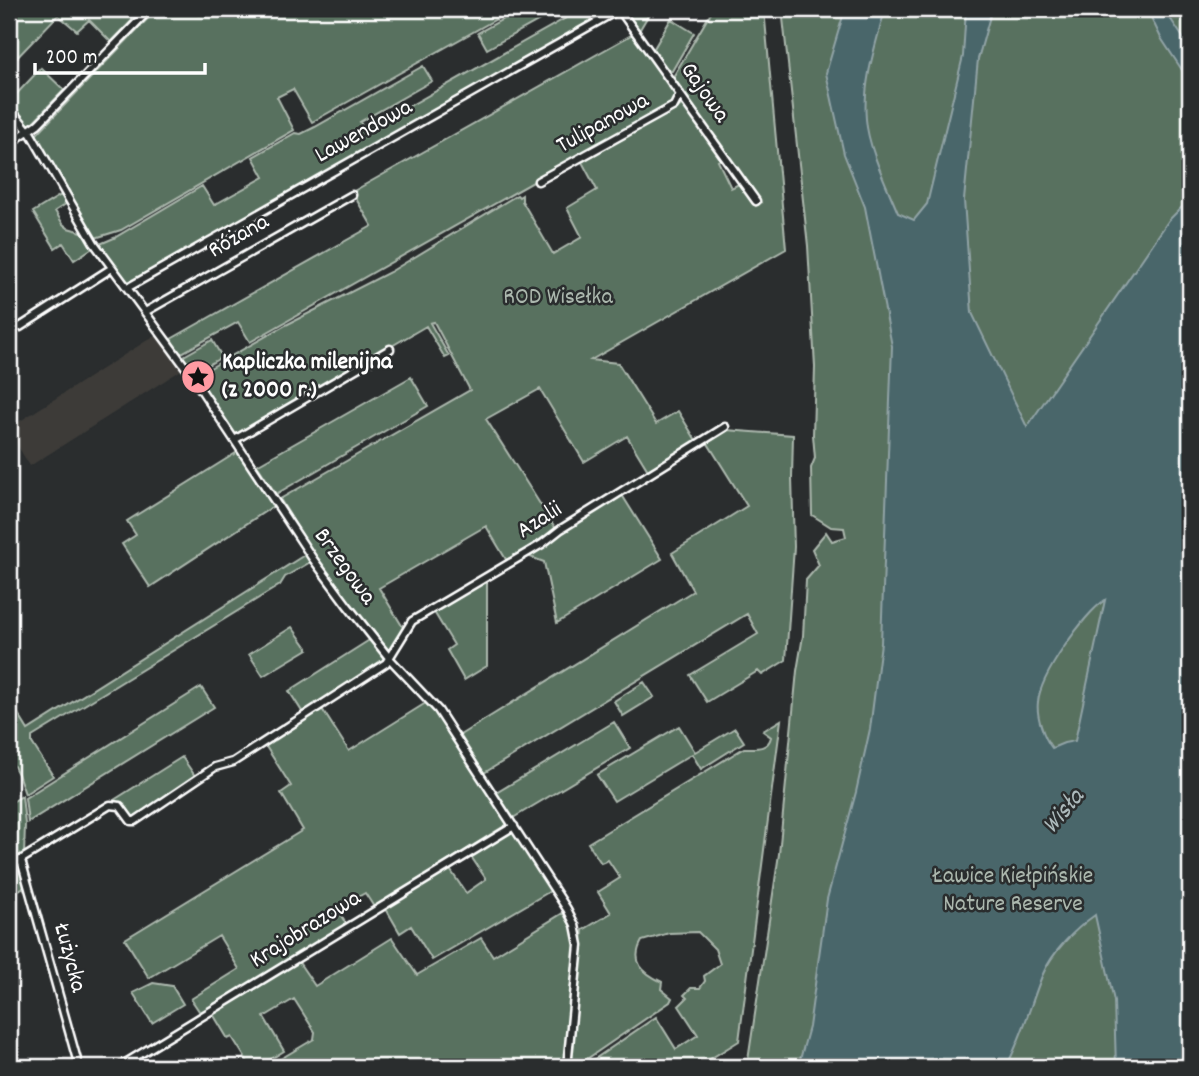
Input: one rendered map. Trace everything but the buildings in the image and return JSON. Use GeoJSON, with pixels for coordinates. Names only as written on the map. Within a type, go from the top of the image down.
{"type":"FeatureCollection","features":[{"type":"Feature","properties":{"kind":"street"},"geometry":{"type":"LineString","coordinates":[[9,144],[29,131],[150,9]]}},
{"type":"Feature","properties":{"kind":"street","name":"Gajowa"},"geometry":{"type":"LineString","coordinates":[[620,9],[756,201]]}},
{"type":"Feature","properties":{"kind":"street","name":"Lawendowa"},"geometry":{"type":"LineString","coordinates":[[127,288],[620,9]]}},
{"type":"Feature","properties":{"kind":"street","name":"Tulipanowa"},"geometry":{"type":"LineString","coordinates":[[538,181],[674,106],[680,94]]}},
{"type":"Feature","properties":{"kind":"street","name":"Brzegowa"},"geometry":{"type":"LineString","coordinates":[[9,107],[29,131],[71,206],[112,268],[236,439],[313,559],[390,659],[438,710],[566,909],[577,932],[579,945],[567,1067]]}},
{"type":"Feature","properties":{"kind":"street","name":"Różana"},"geometry":{"type":"LineString","coordinates":[[145,312],[352,195]]}},
{"type":"Feature","properties":{"kind":"street"},"geometry":{"type":"LineString","coordinates":[[20,327],[112,268]]}},
{"type":"Feature","properties":{"kind":"street"},"geometry":{"type":"LineString","coordinates":[[236,439],[390,349]]}},
{"type":"Feature","properties":{"kind":"street","name":"Azalii"},"geometry":{"type":"LineString","coordinates":[[390,659],[412,621],[542,544],[561,529],[725,427]]}},
{"type":"Feature","properties":{"kind":"street"},"geometry":{"type":"LineString","coordinates":[[9,867],[110,805],[120,806],[131,821],[135,821],[215,767],[233,762],[390,659]]}},
{"type":"Feature","properties":{"kind":"street","name":"Krajobrazowa"},"geometry":{"type":"LineString","coordinates":[[119,1067],[513,825]]}},
{"type":"Feature","properties":{"kind":"street","name":"Łużycka"},"geometry":{"type":"LineString","coordinates":[[21,860],[79,1067]]}},
{"type":"Feature","properties":{"kind":"shaded area"},"geometry":{"type":"Polygon","coordinates":[[[157,334],[183,369],[30,466],[9,428],[157,334]]]}},
{"type":"Feature","properties":{"kind":"green space"},"geometry":{"type":"Polygon","coordinates":[[[9,9],[143,9],[111,42],[89,20],[77,31],[58,15],[9,66],[9,9]]]}},
{"type":"Feature","properties":{"kind":"green space"},"geometry":{"type":"Polygon","coordinates":[[[157,9],[186,9],[200,15],[209,9],[514,9],[312,122],[293,89],[277,97],[294,130],[121,230],[95,238],[75,209],[34,137],[157,9]]]}},
{"type":"Feature","properties":{"kind":"green space"},"geometry":{"type":"Polygon","coordinates":[[[521,9],[538,9],[543,18],[487,49],[478,33],[521,9]]]}},
{"type":"Feature","properties":{"kind":"green space"},"geometry":{"type":"Polygon","coordinates":[[[582,9],[614,9],[128,284],[100,244],[202,186],[214,205],[264,177],[253,157],[295,133],[301,134],[315,127],[423,66],[432,81],[360,122],[365,131],[582,9]]]}},
{"type":"Feature","properties":{"kind":"green space"},"geometry":{"type":"Polygon","coordinates":[[[623,9],[652,9],[639,31],[623,9]]]}},
{"type":"Feature","properties":{"kind":"green space","name":"ROD Wisełka"},"geometry":{"type":"Polygon","coordinates":[[[713,9],[764,9],[786,249],[591,360],[618,363],[656,424],[678,411],[697,442],[649,472],[627,436],[584,462],[540,389],[486,419],[556,529],[507,561],[486,526],[379,588],[404,629],[389,653],[318,562],[280,499],[470,390],[434,322],[430,323],[449,356],[445,358],[426,326],[236,437],[196,376],[286,325],[390,272],[517,195],[522,195],[522,201],[553,254],[582,237],[567,208],[597,190],[582,162],[684,104],[723,158],[718,161],[731,188],[741,183],[756,206],[761,203],[673,77],[713,9]]]}},
{"type":"Feature","properties":{"kind":"green space","name":"Ławice Kiełpińskie Nature Reserve"},"geometry":{"type":"Polygon","coordinates":[[[782,9],[1190,9],[1190,1067],[747,1067],[779,854],[797,671],[803,636],[806,580],[819,565],[812,549],[826,532],[832,541],[846,537],[844,528],[831,527],[812,515],[815,367],[808,246],[782,9]]]}},
{"type":"Feature","properties":{"kind":"green space"},"geometry":{"type":"Polygon","coordinates":[[[671,19],[694,33],[672,71],[669,71],[653,50],[671,19]]]}},
{"type":"Feature","properties":{"kind":"green space"},"geometry":{"type":"Polygon","coordinates":[[[633,34],[676,95],[673,103],[250,342],[238,322],[180,354],[171,339],[372,226],[352,192],[633,34]]]}},
{"type":"Feature","properties":{"kind":"green space"},"geometry":{"type":"Polygon","coordinates":[[[41,68],[64,90],[29,126],[9,102],[41,68]]]}},
{"type":"Feature","properties":{"kind":"green space"},"geometry":{"type":"Polygon","coordinates":[[[61,195],[66,204],[55,211],[63,224],[82,232],[94,247],[74,260],[63,243],[55,248],[33,212],[61,195]]]}},
{"type":"Feature","properties":{"kind":"green space"},"geometry":{"type":"Polygon","coordinates":[[[212,340],[222,357],[194,373],[182,357],[212,340]]]}},
{"type":"Feature","properties":{"kind":"green space"},"geometry":{"type":"Polygon","coordinates":[[[411,377],[428,406],[276,494],[257,465],[411,377]]]}},
{"type":"Feature","properties":{"kind":"green space"},"geometry":{"type":"Polygon","coordinates":[[[726,430],[793,435],[794,547],[786,660],[762,675],[758,671],[707,702],[690,675],[758,634],[747,614],[484,773],[460,735],[693,591],[672,553],[747,506],[707,442],[726,430]]]}},
{"type":"Feature","properties":{"kind":"green space"},"geometry":{"type":"Polygon","coordinates":[[[239,451],[275,505],[150,587],[122,544],[136,535],[127,521],[239,451]]]}},
{"type":"Feature","properties":{"kind":"green space"},"geometry":{"type":"Polygon","coordinates":[[[622,495],[662,559],[557,623],[544,562],[525,555],[622,495]]]}},
{"type":"Feature","properties":{"kind":"green space"},"geometry":{"type":"Polygon","coordinates":[[[306,554],[312,561],[285,577],[280,585],[32,737],[32,743],[53,776],[25,794],[9,757],[9,699],[28,730],[306,554]]]}},
{"type":"Feature","properties":{"kind":"green space"},"geometry":{"type":"Polygon","coordinates":[[[487,579],[487,666],[464,680],[447,650],[454,645],[434,612],[487,579]]]}},
{"type":"Feature","properties":{"kind":"green space"},"geometry":{"type":"Polygon","coordinates":[[[292,627],[308,649],[263,676],[249,654],[292,627]]]}},
{"type":"Feature","properties":{"kind":"green space"},"geometry":{"type":"Polygon","coordinates":[[[371,639],[386,657],[385,661],[303,713],[289,691],[371,639]]]}},
{"type":"Feature","properties":{"kind":"green space"},"geometry":{"type":"Polygon","coordinates":[[[644,682],[654,697],[623,716],[614,701],[644,682]]]}},
{"type":"Feature","properties":{"kind":"green space"},"geometry":{"type":"Polygon","coordinates":[[[201,687],[214,707],[28,822],[25,798],[201,687]]]}},
{"type":"Feature","properties":{"kind":"green space"},"geometry":{"type":"Polygon","coordinates":[[[429,701],[509,823],[374,907],[365,893],[337,909],[346,924],[201,1014],[191,999],[239,969],[219,936],[149,978],[125,939],[303,830],[281,793],[291,786],[265,745],[322,709],[349,751],[429,701]]]}},
{"type":"Feature","properties":{"kind":"green space"},"geometry":{"type":"Polygon","coordinates":[[[781,720],[739,1041],[697,1067],[656,1067],[653,1063],[647,1067],[583,1067],[656,1017],[676,1049],[698,1035],[679,1006],[687,998],[684,995],[691,988],[700,988],[705,981],[704,976],[720,964],[715,949],[698,932],[669,933],[642,941],[637,955],[640,966],[662,982],[661,989],[672,998],[670,1002],[581,1063],[577,1059],[572,1060],[583,930],[611,913],[598,892],[620,878],[608,860],[601,863],[588,843],[744,748],[764,746],[771,737],[763,731],[781,720]]]}},
{"type":"Feature","properties":{"kind":"green space"},"geometry":{"type":"Polygon","coordinates":[[[614,722],[630,748],[513,818],[496,793],[614,722]]]}},
{"type":"Feature","properties":{"kind":"green space"},"geometry":{"type":"Polygon","coordinates":[[[679,726],[695,752],[735,728],[744,742],[701,769],[692,754],[614,801],[597,775],[679,726]]]}},
{"type":"Feature","properties":{"kind":"green space"},"geometry":{"type":"Polygon","coordinates":[[[182,757],[195,776],[151,809],[134,817],[114,800],[182,757]]]}},
{"type":"Feature","properties":{"kind":"green space"},"geometry":{"type":"Polygon","coordinates":[[[22,796],[24,856],[9,866],[9,804],[22,796]]]}},
{"type":"Feature","properties":{"kind":"green space"},"geometry":{"type":"Polygon","coordinates":[[[513,828],[552,890],[432,960],[411,926],[400,933],[385,907],[449,868],[466,893],[486,879],[470,855],[513,828]]]}},
{"type":"Feature","properties":{"kind":"green space"},"geometry":{"type":"Polygon","coordinates":[[[17,865],[22,868],[27,885],[9,896],[9,870],[17,865]]]}},
{"type":"Feature","properties":{"kind":"green space"},"geometry":{"type":"Polygon","coordinates":[[[563,913],[572,928],[576,943],[564,1067],[267,1067],[314,1039],[315,1032],[294,999],[264,1017],[284,1051],[258,1067],[251,1067],[232,1037],[228,1039],[213,1014],[298,961],[315,986],[392,938],[417,975],[481,938],[493,956],[563,913]]]}},
{"type":"Feature","properties":{"kind":"green space"},"geometry":{"type":"Polygon","coordinates":[[[153,983],[172,986],[183,1004],[152,1023],[133,993],[153,983]]]}},
{"type":"Feature","properties":{"kind":"water","name":"Ławice Kiełpińskie Nature Reserve"},"geometry":{"type":"Polygon","coordinates":[[[845,9],[882,9],[883,17],[866,93],[867,130],[898,213],[914,220],[927,204],[963,56],[966,9],[992,9],[978,59],[964,200],[972,313],[1027,427],[1169,220],[1190,199],[1190,1067],[1116,1067],[1114,1001],[1095,915],[1065,942],[1046,967],[1006,1067],[798,1067],[809,1027],[827,899],[870,729],[881,643],[892,346],[865,207],[844,154],[826,73],[845,9]],[[1105,600],[1086,618],[1064,646],[1046,677],[1038,702],[1041,726],[1052,748],[1075,741],[1105,600]]]}},
{"type":"Feature","properties":{"kind":"water"},"geometry":{"type":"Polygon","coordinates":[[[1147,9],[1164,9],[1190,48],[1190,82],[1161,38],[1147,9]]]}},
{"type":"Feature","properties":{"kind":"place","name":"Kapliczka milenijna (z 2000 r.)"},"geometry":{"type":"Point","coordinates":[198,377]}},
{"type":"Feature","properties":{"kind":"water label","name":"Wisła"},"geometry":{"type":"Point","coordinates":[1064,812]}}]}
